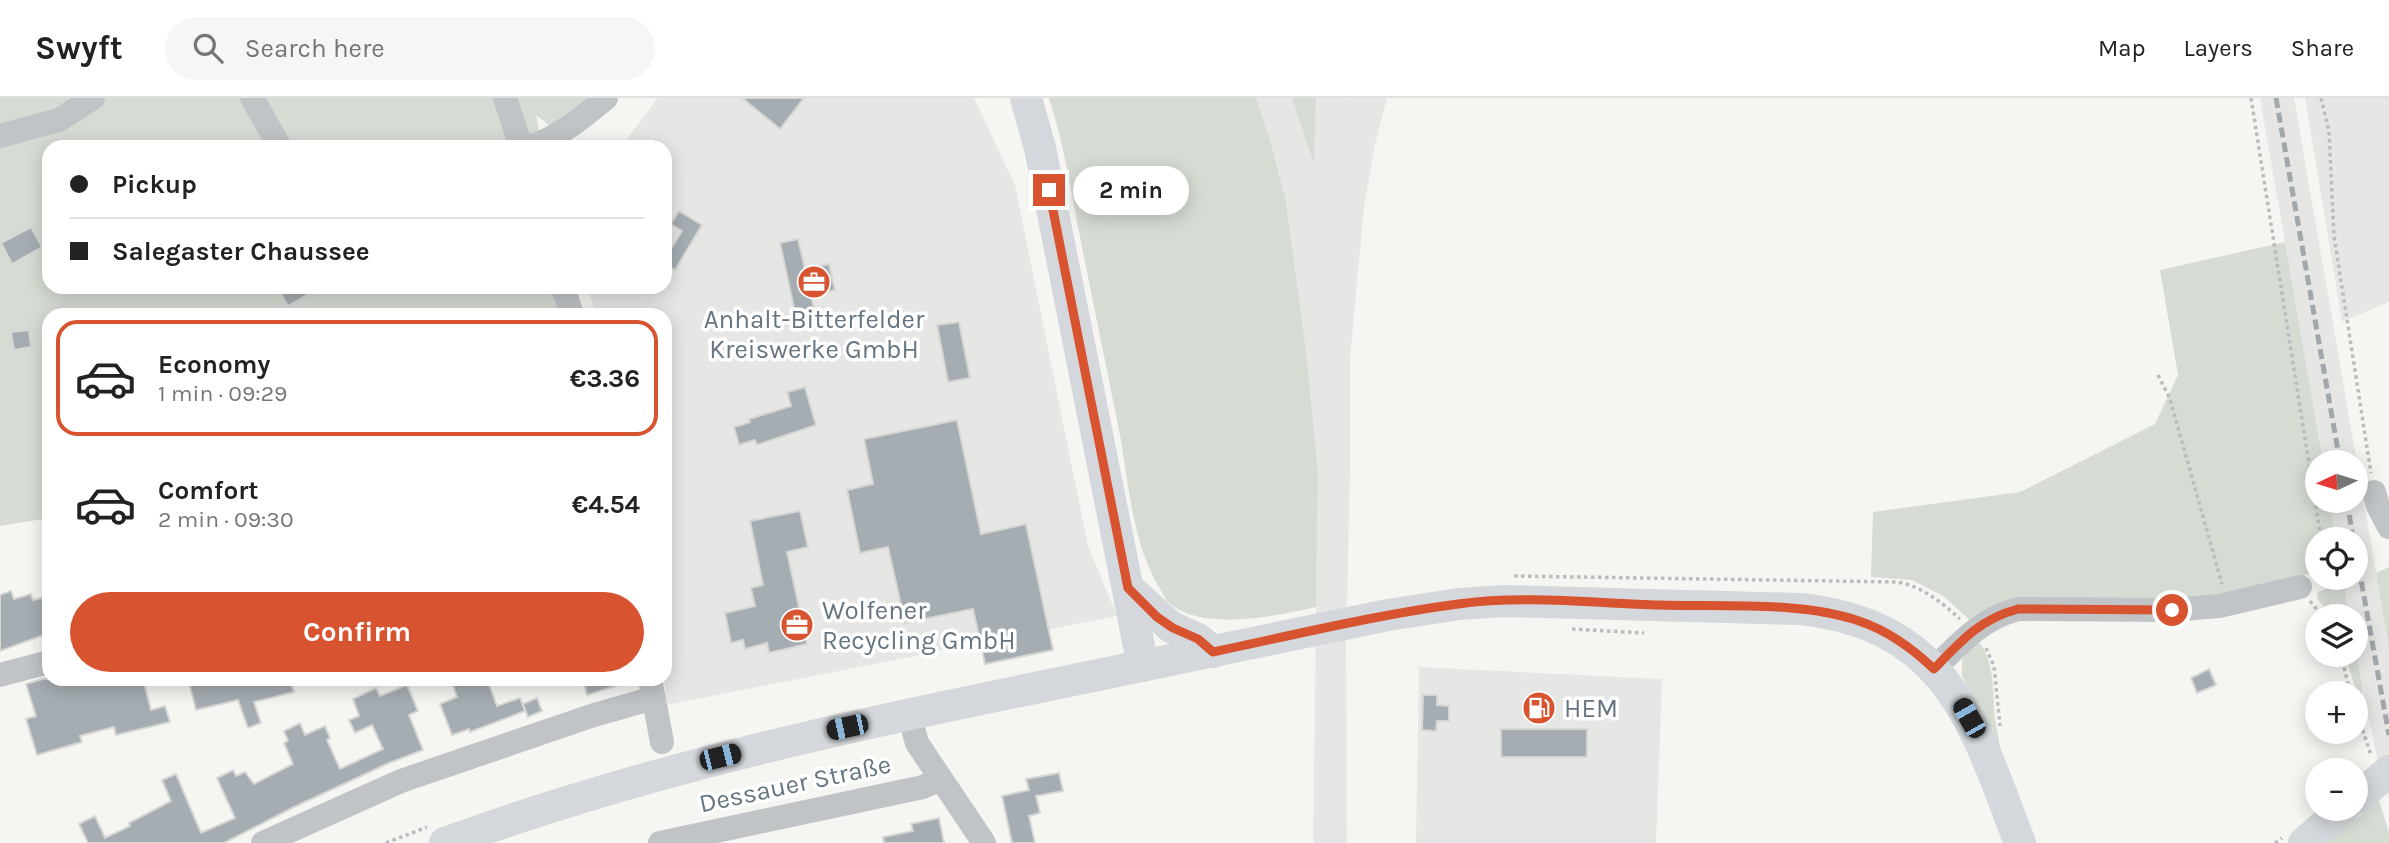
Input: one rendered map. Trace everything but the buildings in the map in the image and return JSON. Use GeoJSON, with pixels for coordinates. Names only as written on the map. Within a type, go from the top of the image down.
{"type":"FeatureCollection","features":[{"type":"Feature","properties":{"kind":"main road"},"geometry":{"type":"LineString","coordinates":[[1026,98],[1043,161],[1143,666]]}},
{"type":"Feature","properties":{"kind":"main road"},"geometry":{"type":"LineString","coordinates":[[1128,588],[1157,617],[1173,628],[1198,639],[1213,652]]}},
{"type":"Feature","properties":{"kind":"main road"},"geometry":{"type":"LineString","coordinates":[[446,843],[572,799],[774,744],[1388,615],[1459,604],[1504,601],[1801,609],[1842,616],[1872,625],[1907,645],[1934,669],[1959,700],[1976,730],[2020,843]]}},
{"type":"Feature","properties":{"kind":"main road"},"geometry":{"type":"LineString","coordinates":[[2368,789],[2389,771]]}},
{"type":"Feature","properties":{"kind":"main road"},"geometry":{"type":"LineString","coordinates":[[2304,843],[2329,821]]}},
{"type":"Feature","properties":{"kind":"street"},"geometry":{"type":"LineString","coordinates":[[0,136],[59,120],[93,98]]}},
{"type":"Feature","properties":{"kind":"street"},"geometry":{"type":"LineString","coordinates":[[252,98],[276,140]]}},
{"type":"Feature","properties":{"kind":"street"},"geometry":{"type":"LineString","coordinates":[[505,98],[519,140]]}},
{"type":"Feature","properties":{"kind":"street"},"geometry":{"type":"LineString","coordinates":[[550,140],[576,124],[606,98]]}},
{"type":"Feature","properties":{"kind":"street"},"geometry":{"type":"LineString","coordinates":[[2374,492],[2389,527]]}},
{"type":"Feature","properties":{"kind":"street"},"geometry":{"type":"LineString","coordinates":[[1934,669],[1980,625],[1998,614],[2018,609],[2172,610],[2219,606],[2300,587]]}},
{"type":"Feature","properties":{"kind":"street"},"geometry":{"type":"LineString","coordinates":[[0,675],[42,664]]}},
{"type":"Feature","properties":{"kind":"street"},"geometry":{"type":"LineString","coordinates":[[263,843],[401,781],[570,723],[652,688],[662,742]]}},
{"type":"Feature","properties":{"kind":"street"},"geometry":{"type":"LineString","coordinates":[[909,714],[917,743],[984,843]]}},
{"type":"Feature","properties":{"kind":"street","name":"Dessauer Straße"},"geometry":{"type":"LineString","coordinates":[[660,843],[923,788],[941,779]]}},
{"type":"Feature","properties":{"kind":"path"},"geometry":{"type":"LineString","coordinates":[[2251,98],[2319,527]]}},
{"type":"Feature","properties":{"kind":"path"},"geometry":{"type":"LineString","coordinates":[[2320,98],[2329,131],[2334,236],[2374,492]]}},
{"type":"Feature","properties":{"kind":"path"},"geometry":{"type":"LineString","coordinates":[[2158,375],[2170,399],[2223,589],[2219,606]]}},
{"type":"Feature","properties":{"kind":"path"},"geometry":{"type":"LineString","coordinates":[[1567,628],[1644,633]]}},
{"type":"Feature","properties":{"kind":"shaded area"},"geometry":{"type":"Polygon","coordinates":[[[0,98],[589,98],[550,126],[536,115],[541,140],[42,140],[42,294],[576,294],[578,308],[42,308],[42,519],[0,526],[0,98]]]}},
{"type":"Feature","properties":{"kind":"shaded area"},"geometry":{"type":"Polygon","coordinates":[[[658,98],[974,98],[1015,185],[1088,546],[1117,616],[667,705],[665,686],[672,686],[672,308],[594,308],[589,294],[672,294],[672,140],[626,140],[658,98]]]}},
{"type":"Feature","properties":{"kind":"shaded area"},"geometry":{"type":"Polygon","coordinates":[[[1049,98],[1256,98],[1286,201],[1307,358],[1318,474],[1316,607],[1239,619],[1199,617],[1181,611],[1167,601],[1159,587],[1137,532],[1067,167],[1049,98]]]}},
{"type":"Feature","properties":{"kind":"shaded area"},"geometry":{"type":"Polygon","coordinates":[[[1256,98],[1292,98],[1314,161],[1316,98],[1349,98],[1350,101],[1351,98],[1387,98],[1374,149],[1364,207],[1350,359],[1346,646],[1347,843],[1313,843],[1318,474],[1307,358],[1286,201],[1256,98]]]}},
{"type":"Feature","properties":{"kind":"shaded area"},"geometry":{"type":"Polygon","coordinates":[[[1292,98],[1316,98],[1314,164],[1292,98]]]}},
{"type":"Feature","properties":{"kind":"shaded area"},"geometry":{"type":"Polygon","coordinates":[[[2260,98],[2294,98],[2355,450],[2321,450],[2260,98]]]}},
{"type":"Feature","properties":{"kind":"shaded area"},"geometry":{"type":"Polygon","coordinates":[[[2305,98],[2389,98],[2389,302],[2342,322],[2305,98]]]}},
{"type":"Feature","properties":{"kind":"shaded area"},"geometry":{"type":"Polygon","coordinates":[[[2285,242],[2321,450],[2305,450],[2305,513],[2331,513],[2334,527],[2305,527],[2305,575],[2232,593],[1973,623],[1943,596],[1912,580],[1871,577],[1873,512],[2020,492],[2155,424],[2178,375],[2160,270],[2285,242]]]}},
{"type":"Feature","properties":{"kind":"shaded area"},"geometry":{"type":"Polygon","coordinates":[[[2331,513],[2366,513],[2389,648],[2389,798],[2368,714],[2368,681],[2361,681],[2359,667],[2368,667],[2368,604],[2347,604],[2345,590],[2368,590],[2368,527],[2334,527],[2331,513]]]}},
{"type":"Feature","properties":{"kind":"shaded area"},"geometry":{"type":"Polygon","coordinates":[[[2389,567],[2389,648],[2376,573],[2389,567]]]}},
{"type":"Feature","properties":{"kind":"shaded area"},"geometry":{"type":"Polygon","coordinates":[[[2345,590],[2347,604],[2321,604],[2317,598],[2318,592],[2345,590]]]}},
{"type":"Feature","properties":{"kind":"shaded area"},"geometry":{"type":"Polygon","coordinates":[[[1977,642],[1991,669],[2001,752],[1962,675],[1962,659],[1977,642]]]}},
{"type":"Feature","properties":{"kind":"shaded area"},"geometry":{"type":"Polygon","coordinates":[[[1419,667],[1662,679],[1656,843],[1416,843],[1419,667]]]}},
{"type":"Feature","properties":{"kind":"shaded area"},"geometry":{"type":"Polygon","coordinates":[[[2349,667],[2359,667],[2361,681],[2353,681],[2349,667]]]}},
{"type":"Feature","properties":{"kind":"shaded area"},"geometry":{"type":"Polygon","coordinates":[[[2379,800],[2389,833],[2389,843],[2327,843],[2354,821],[2368,821],[2368,809],[2379,800]]]}},
{"type":"Feature","properties":{"kind":"railway"},"geometry":{"type":"LineString","coordinates":[[2276,98],[2338,450]]}},
{"type":"Feature","properties":{"kind":"railway"},"geometry":{"type":"LineString","coordinates":[[2349,513],[2351,527]]}},
{"type":"Feature","properties":{"kind":"railway"},"geometry":{"type":"LineString","coordinates":[[2363,590],[2389,735]]}},
{"type":"Feature","properties":{"kind":"place","name":"Anhalt-Bitterfelder Kreiswerke GmbH"},"geometry":{"type":"Point","coordinates":[814,282]}},
{"type":"Feature","properties":{"kind":"place","name":"Wolfener Recycling GmbH"},"geometry":{"type":"Point","coordinates":[797,625]}},
{"type":"Feature","properties":{"kind":"place","name":"HEM"},"geometry":{"type":"Point","coordinates":[1539,708]}},
{"type":"Feature","properties":{"kind":"route"},"geometry":{"type":"LineString","coordinates":[[1049,190],[1128,588],[1157,617],[1173,628],[1198,639],[1213,652],[1388,615],[1481,601],[1529,601],[1778,608],[1826,612],[1872,625],[1907,645],[1934,669],[1980,625],[1998,614],[2018,609],[2172,610]]}}]}
